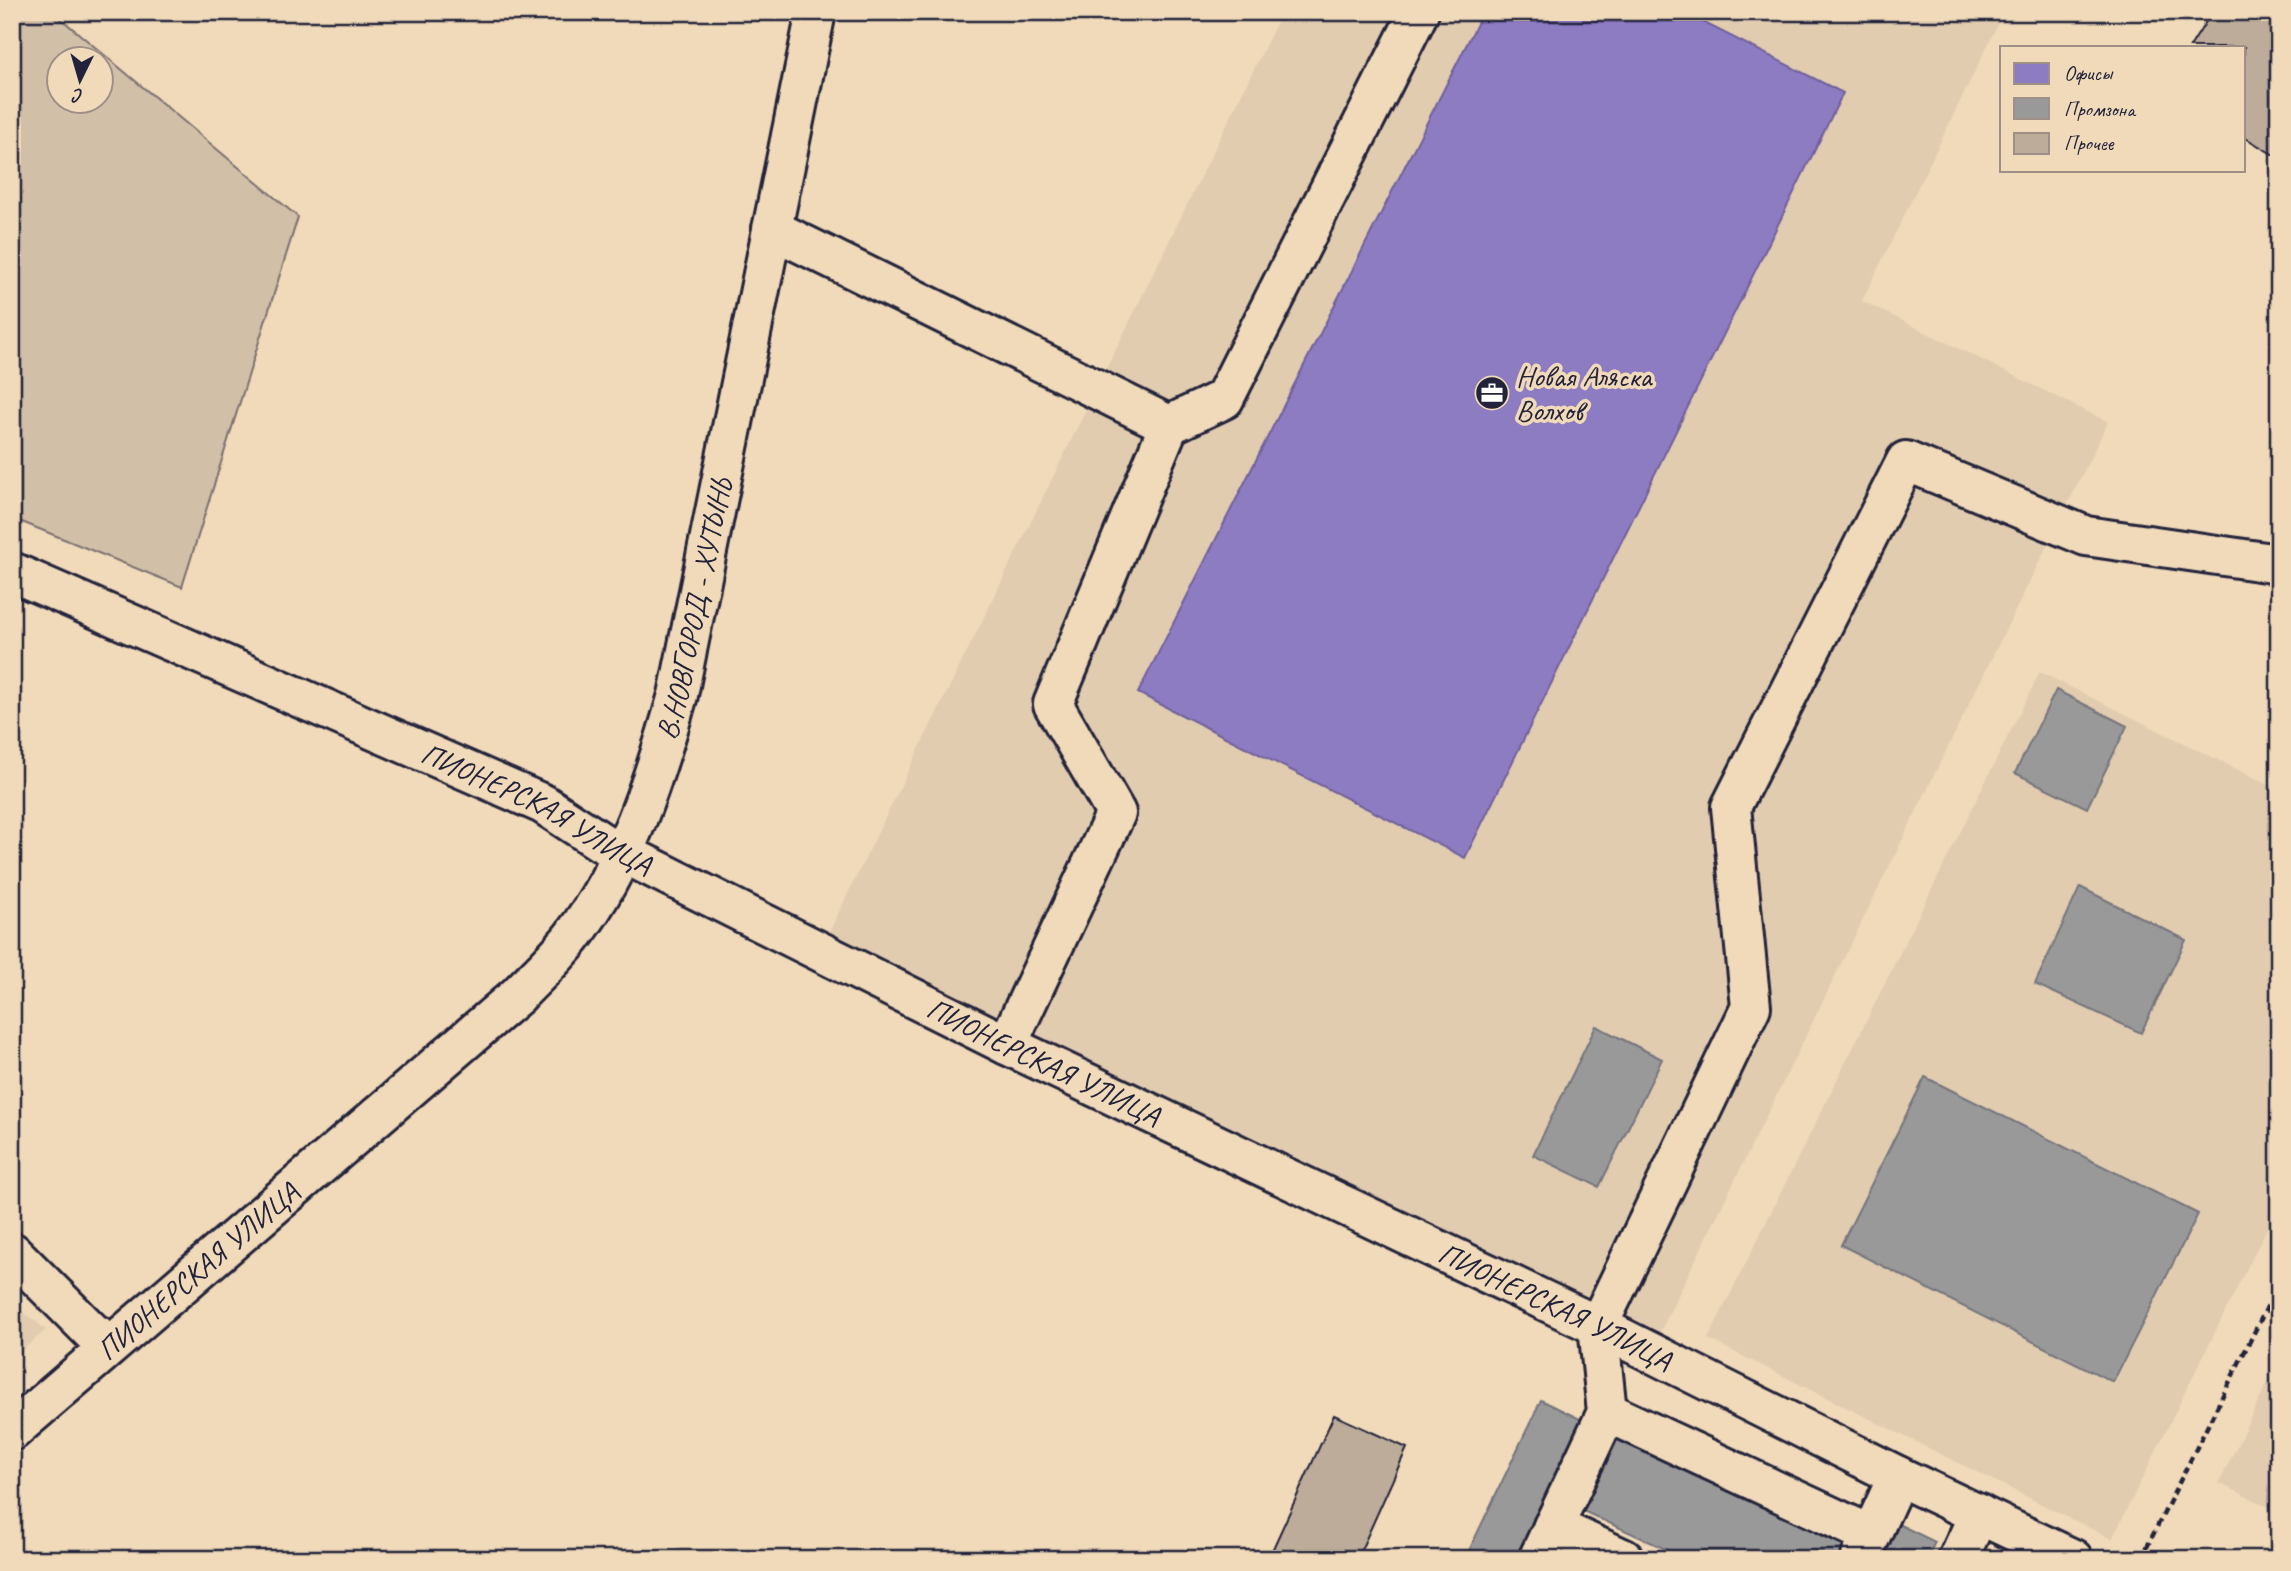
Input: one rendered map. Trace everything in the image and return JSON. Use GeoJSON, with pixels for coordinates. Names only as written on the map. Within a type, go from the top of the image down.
{"type":"FeatureCollection","features":[{"type":"Feature","properties":{"kind":"street","name":"В.НОВГОРОД - ХУТЫНЬ"},"geometry":{"type":"LineString","coordinates":[[384,1110],[518,995],[573,936],[625,851],[658,766],[678,695],[816,12]]}},
{"type":"Feature","properties":{"kind":"street"},"geometry":{"type":"LineString","coordinates":[[1007,1045],[1116,813],[1053,704],[1168,425],[1224,399],[1419,12]]}},
{"type":"Feature","properties":{"kind":"street"},"geometry":{"type":"LineString","coordinates":[[772,229],[1168,425]]}},
{"type":"Feature","properties":{"kind":"street"},"geometry":{"type":"LineString","coordinates":[[1624,1559],[1546,1543],[1607,1412],[1598,1326],[1751,1007],[1731,807],[1906,461],[2086,536],[2279,564]]}},
{"type":"Feature","properties":{"kind":"street","name":"ПИОНЕРСКАЯ УЛИЦА"},"geometry":{"type":"LineString","coordinates":[[12,572],[542,804],[601,842],[625,851],[1007,1045],[1598,1326],[1898,1476],[2073,1559]]}},
{"type":"Feature","properties":{"kind":"street","name":"ПИОНЕРСКАЯ УЛИЦА"},"geometry":{"type":"LineString","coordinates":[[12,1431],[384,1110]]}},
{"type":"Feature","properties":{"kind":"street"},"geometry":{"type":"LineString","coordinates":[[12,1252],[92,1332],[112,1344]]}},
{"type":"Feature","properties":{"kind":"street"},"geometry":{"type":"LineString","coordinates":[[1607,1412],[1865,1547],[1898,1476]]}},
{"type":"Feature","properties":{"kind":"street"},"geometry":{"type":"LineString","coordinates":[[1958,1559],[1979,1514]]}},
{"type":"Feature","properties":{"kind":"path"},"geometry":{"type":"LineString","coordinates":[[2141,1559],[2279,1283]]}},
{"type":"Feature","properties":{"kind":"shaded area"},"geometry":{"type":"Polygon","coordinates":[[[12,12],[53,12],[94,46],[46,46],[46,116],[116,116],[116,65],[298,217],[182,587],[12,518],[12,12]]]}},
{"type":"Feature","properties":{"kind":"shaded area"},"geometry":{"type":"Polygon","coordinates":[[[1282,12],[2004,12],[1862,301],[2108,422],[1656,1340],[828,934],[1282,12]]]}},
{"type":"Feature","properties":{"kind":"shaded area"},"geometry":{"type":"Polygon","coordinates":[[[2040,672],[2279,790],[2279,1204],[2112,1539],[1708,1339],[2040,672]]]}},
{"type":"Feature","properties":{"kind":"shaded area"},"geometry":{"type":"Polygon","coordinates":[[[12,1303],[46,1330],[12,1359],[12,1303]]]}},
{"type":"Feature","properties":{"kind":"shaded area"},"geometry":{"type":"Polygon","coordinates":[[[2279,1359],[2279,1512],[2219,1483],[2279,1359]]]}},
{"type":"Feature","properties":{"kind":"building: Офисы","name":"Новая Аляска Волхов"},"geometry":{"type":"Polygon","coordinates":[[[1483,12],[1683,12],[1843,93],[1465,858],[1138,693],[1483,12]]]}},
{"type":"Feature","properties":{"kind":"building: Промзона"},"geometry":{"type":"Polygon","coordinates":[[[2056,690],[2127,726],[2087,808],[2015,773],[2056,690]]]}},
{"type":"Feature","properties":{"kind":"building: Промзона"},"geometry":{"type":"Polygon","coordinates":[[[2080,887],[2186,940],[2141,1033],[2035,984],[2080,887]]]}},
{"type":"Feature","properties":{"kind":"building: Промзона"},"geometry":{"type":"Polygon","coordinates":[[[1596,1026],[1662,1059],[1599,1187],[1533,1155],[1596,1026]]]}},
{"type":"Feature","properties":{"kind":"building: Промзона"},"geometry":{"type":"Polygon","coordinates":[[[1925,1077],[2198,1214],[2113,1382],[1841,1245],[1925,1077]]]}},
{"type":"Feature","properties":{"kind":"building: Промзона"},"geometry":{"type":"Polygon","coordinates":[[[1541,1400],[1582,1420],[1515,1559],[1465,1559],[1541,1400]]]}},
{"type":"Feature","properties":{"kind":"building: Промзона"},"geometry":{"type":"Polygon","coordinates":[[[1616,1434],[1856,1544],[1849,1559],[1687,1559],[1581,1510],[1616,1434]]]}},
{"type":"Feature","properties":{"kind":"building: Промзона"},"geometry":{"type":"Polygon","coordinates":[[[1894,1522],[1935,1542],[1927,1559],[1877,1559],[1894,1522]]]}},
{"type":"Feature","properties":{"kind":"building: Прочее"},"geometry":{"type":"Polygon","coordinates":[[[2212,12],[2279,12],[2279,158],[2246,138],[2246,46],[2191,46],[2212,12]]]}},
{"type":"Feature","properties":{"kind":"building: Прочее"},"geometry":{"type":"Polygon","coordinates":[[[1334,1415],[1407,1448],[1357,1559],[1278,1559],[1270,1555],[1334,1415]]]}},
{"type":"Feature","properties":{"kind":"place","name":"Новая Аляска Волхов"},"geometry":{"type":"Point","coordinates":[1492,393]}}]}
